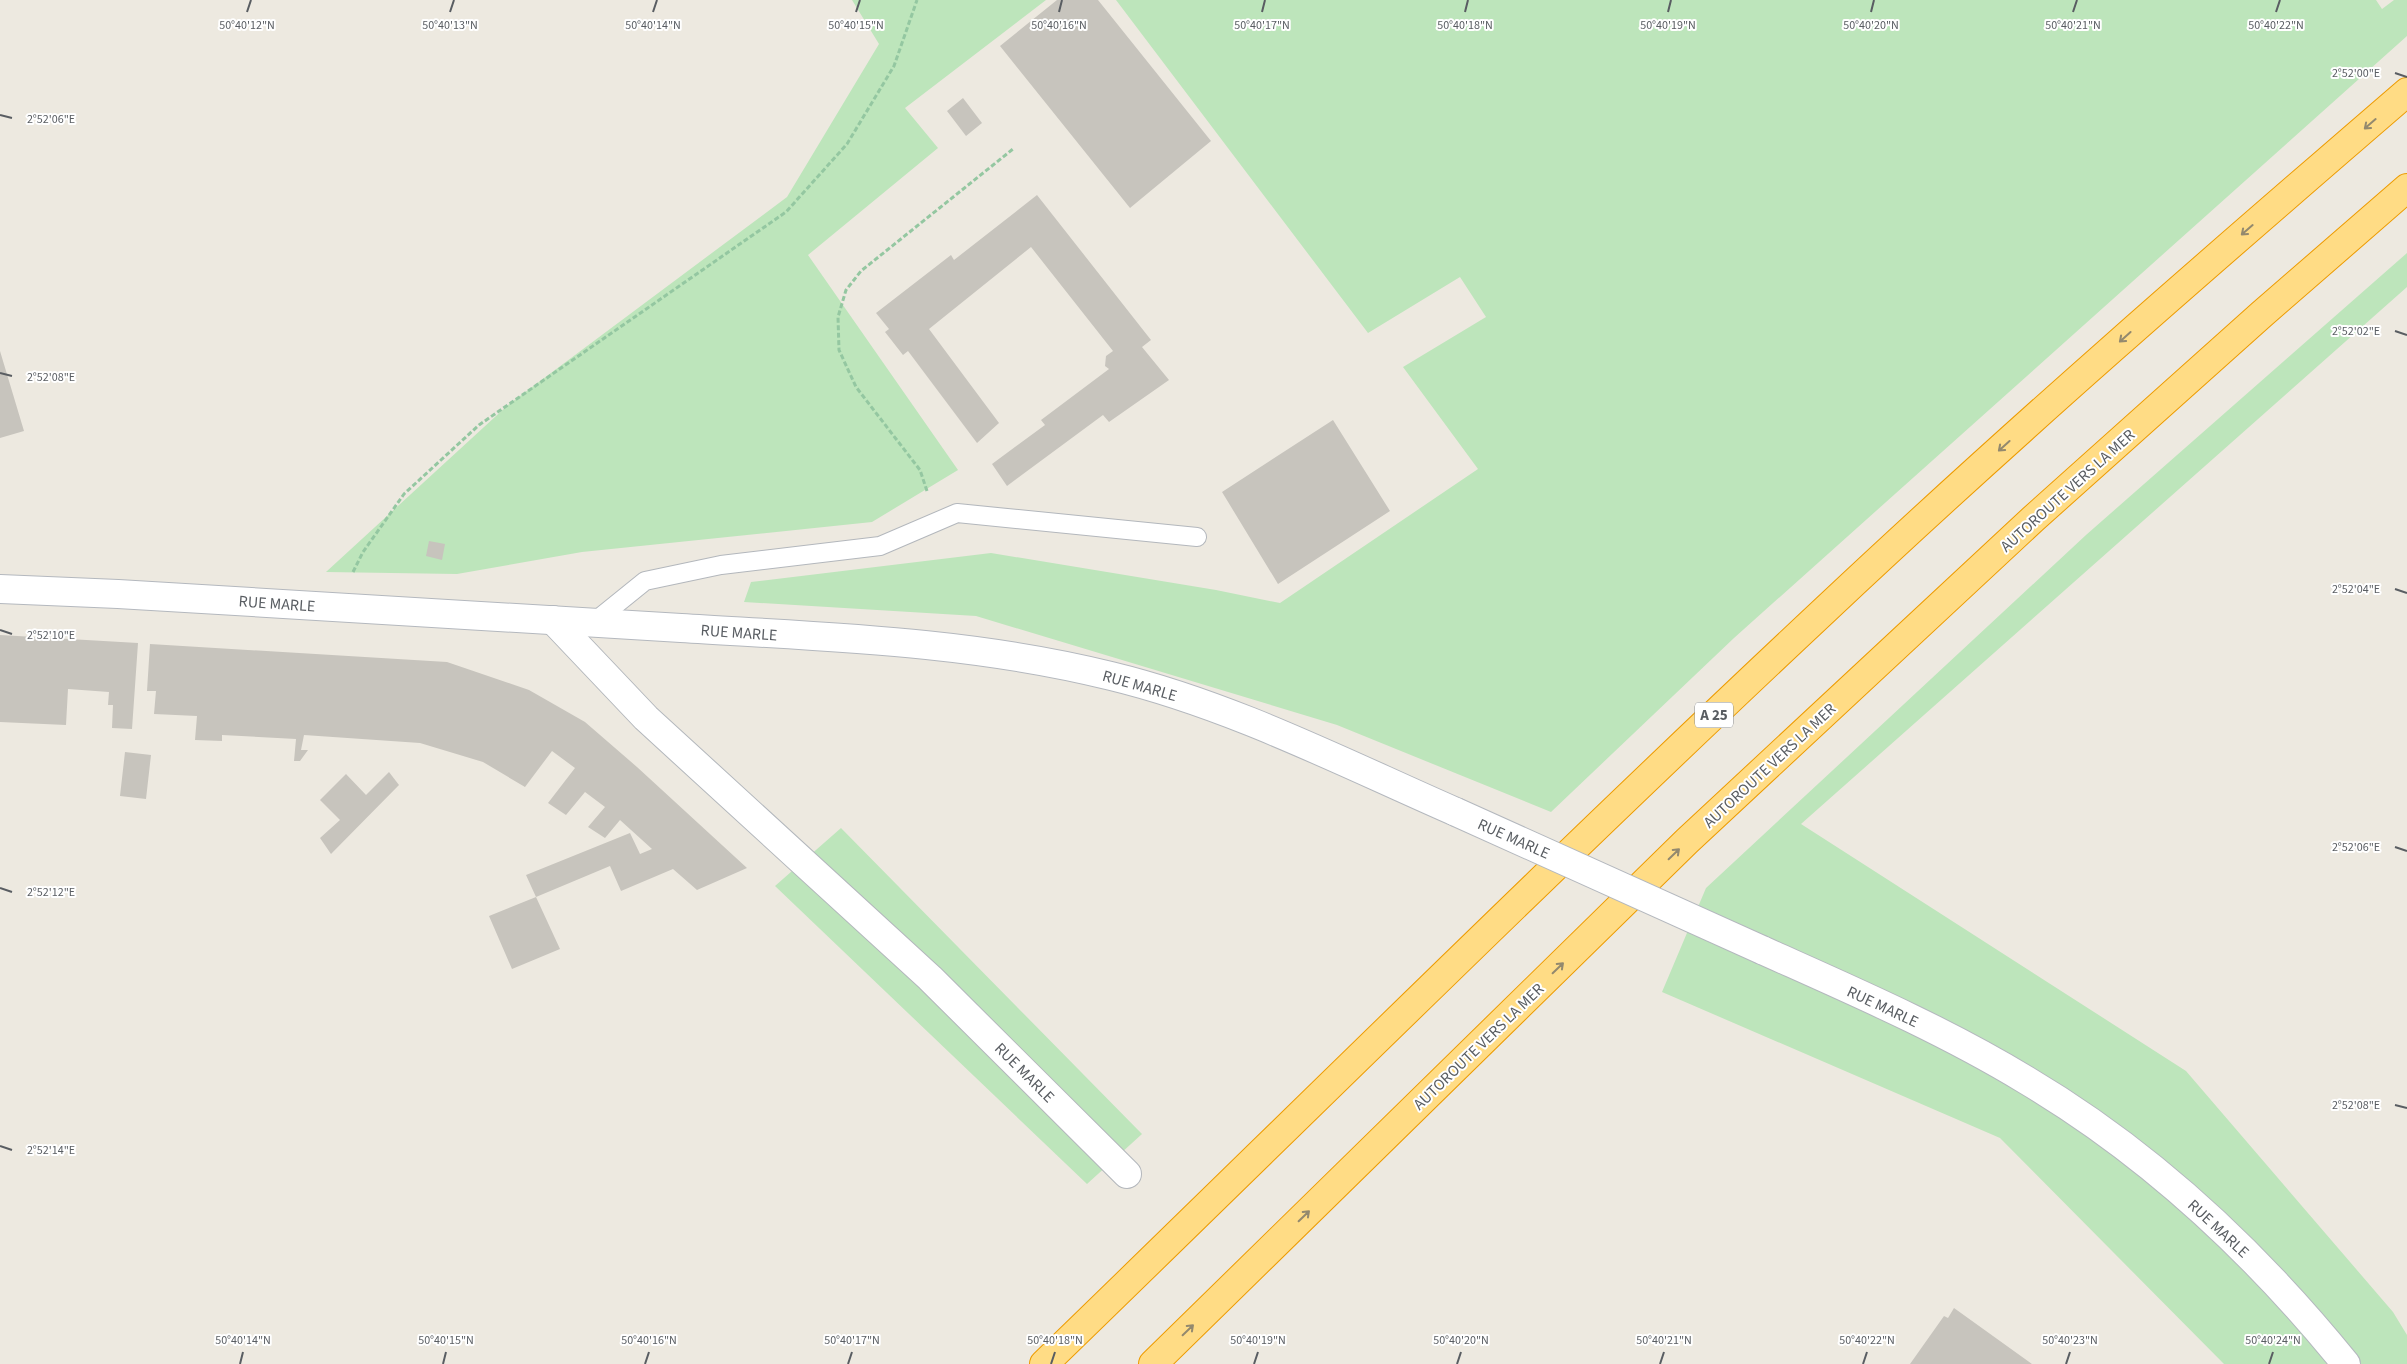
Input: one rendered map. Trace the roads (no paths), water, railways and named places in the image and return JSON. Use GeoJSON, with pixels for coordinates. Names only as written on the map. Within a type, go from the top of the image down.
{"type":"FeatureCollection","features":[{"type":"Feature","properties":{"kind":"highway","name":"A 25"},"geometry":{"type":"LineString","coordinates":[[1044,1364],[1828,606],[2072,385],[2407,92]]}},
{"type":"Feature","properties":{"kind":"highway","name":"AUTOROUTE VERS LA MER"},"geometry":{"type":"LineString","coordinates":[[1153,1364],[1687,842],[2033,519],[2262,314],[2407,188]]}},
{"type":"Feature","properties":{"kind":"main road","name":"RUE MARLE"},"geometry":{"type":"LineString","coordinates":[[0,589],[337,607],[921,644],[1014,655],[1069,666],[1174,694],[1279,735],[1456,812],[1762,950],[1874,1001],[1976,1052],[2026,1080],[2105,1133],[2186,1197],[2257,1263],[2346,1364]]}},
{"type":"Feature","properties":{"kind":"main road","name":"RUE MARLE"},"geometry":{"type":"LineString","coordinates":[[554,620],[646,718],[930,978],[1127,1174]]}},
{"type":"Feature","properties":{"kind":"lane"},"geometry":{"type":"LineString","coordinates":[[593,623],[645,581],[721,565],[880,546],[957,513],[1197,538]]}}]}
